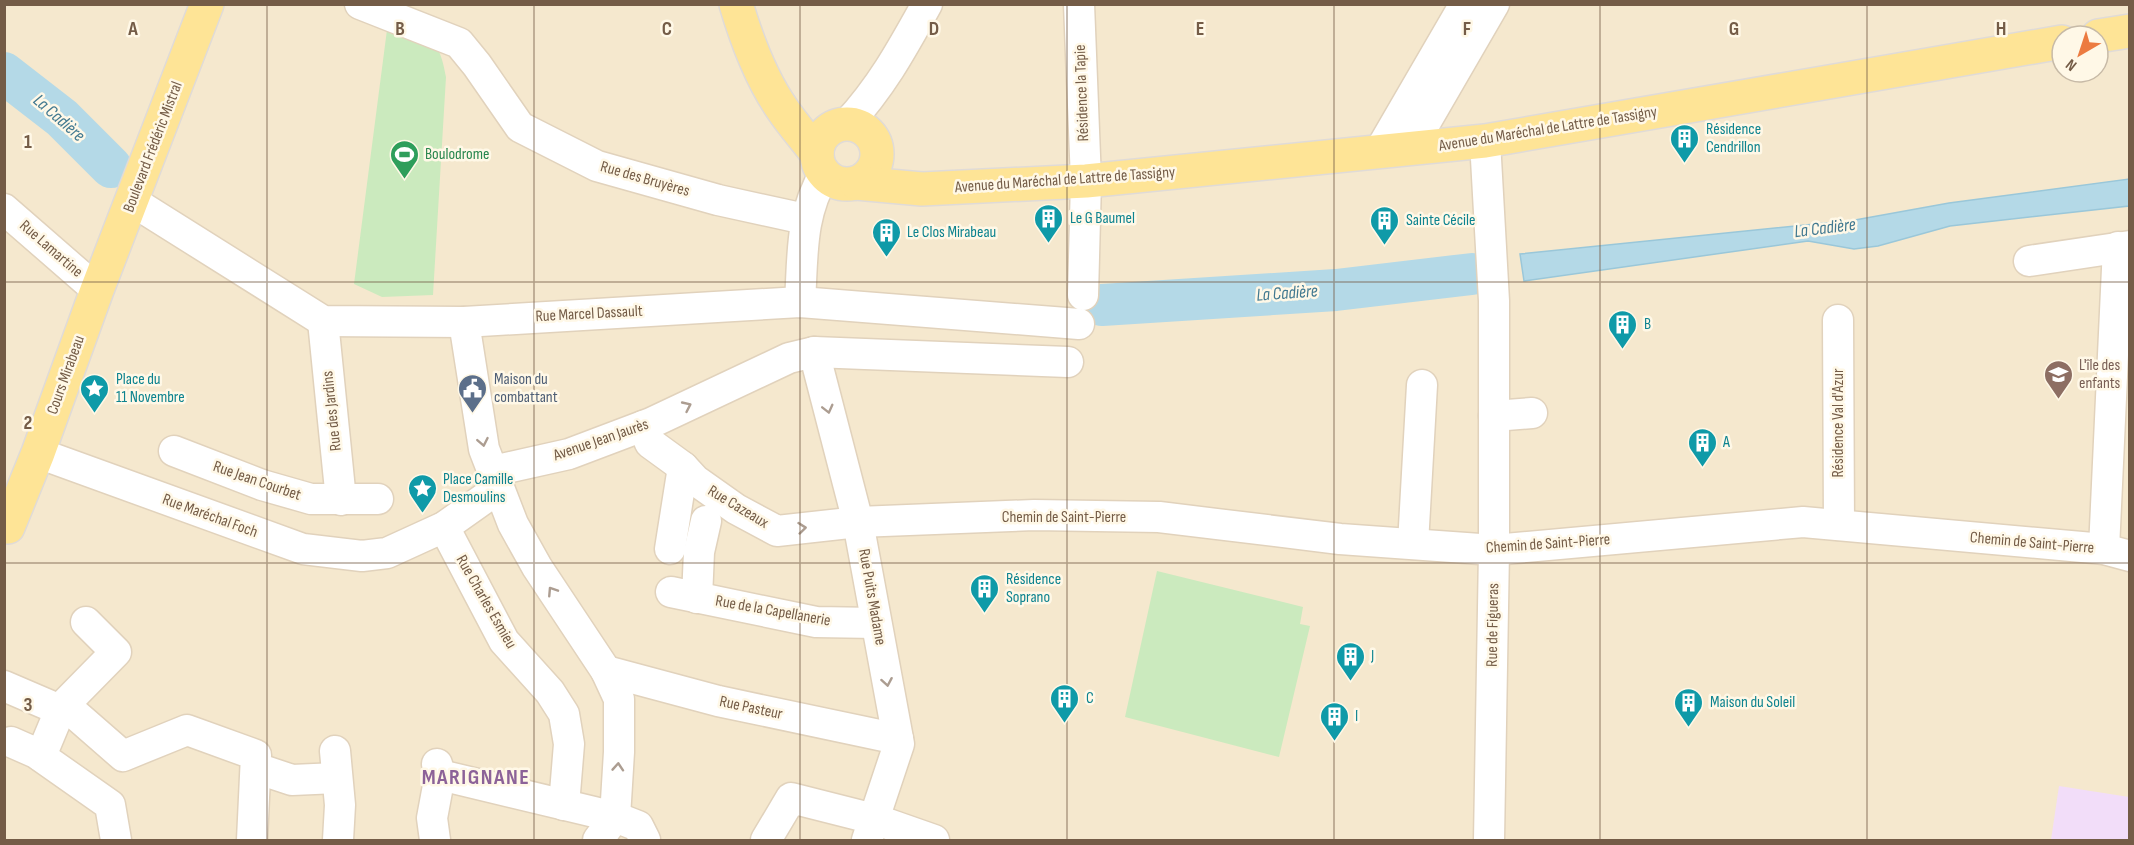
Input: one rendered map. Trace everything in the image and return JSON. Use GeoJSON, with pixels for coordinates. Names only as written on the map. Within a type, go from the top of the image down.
{"type":"FeatureCollection","features":[{"type":"Feature","properties":{"kind":"main road","name":"Boulevard Frédéric Mistral"},"geometry":{"type":"LineString","coordinates":[[97,290],[207,4]]}},
{"type":"Feature","properties":{"kind":"main road"},"geometry":{"type":"LineString","coordinates":[[736,4],[745,37],[782,109],[922,189]]}},
{"type":"Feature","properties":{"kind":"main road"},"geometry":{"type":"LineString","coordinates":[[2110,34],[2130,31]]}},
{"type":"Feature","properties":{"kind":"main road","name":"Avenue du Maréchal de Lattre de Tassigny"},"geometry":{"type":"LineString","coordinates":[[845,144],[831,179],[839,182],[922,189],[1086,181],[1485,141],[2050,44]]}},
{"type":"Feature","properties":{"kind":"main road","name":"Cours Mirabeau"},"geometry":{"type":"LineString","coordinates":[[6,527],[38,453],[97,290]]}},
{"type":"Feature","properties":{"kind":"street","name":"Rue des Bruyères"},"geometry":{"type":"LineString","coordinates":[[360,4],[459,43],[520,127],[597,166],[718,200],[805,219]]}},
{"type":"Feature","properties":{"kind":"street"},"geometry":{"type":"LineString","coordinates":[[800,302],[805,219],[817,187],[845,144],[875,108],[887,75],[927,4]]}},
{"type":"Feature","properties":{"kind":"street","name":"Résidence la Tapie"},"geometry":{"type":"LineString","coordinates":[[1078,4],[1086,181],[1081,309]]}},
{"type":"Feature","properties":{"kind":"street"},"geometry":{"type":"LineString","coordinates":[[1394,150],[1465,4]]}},
{"type":"Feature","properties":{"kind":"street"},"geometry":{"type":"LineString","coordinates":[[1394,150],[1494,4]]}},
{"type":"Feature","properties":{"kind":"street","name":"Rue de Figueras"},"geometry":{"type":"LineString","coordinates":[[1485,141],[1494,301],[1494,550],[1489,840]]}},
{"type":"Feature","properties":{"kind":"street"},"geometry":{"type":"LineString","coordinates":[[132,201],[323,321]]}},
{"type":"Feature","properties":{"kind":"street","name":"Rue Lamartine"},"geometry":{"type":"LineString","coordinates":[[4,209],[97,290]]}},
{"type":"Feature","properties":{"kind":"street"},"geometry":{"type":"LineString","coordinates":[[2029,261],[2124,247],[2117,553]]}},
{"type":"Feature","properties":{"kind":"street","name":"Rue Marcel Dassault"},"geometry":{"type":"LineString","coordinates":[[323,321],[464,322],[800,302],[1081,309]]}},
{"type":"Feature","properties":{"kind":"street","name":"Résidence Val d'Azur"},"geometry":{"type":"LineString","coordinates":[[1838,320],[1839,525]]}},
{"type":"Feature","properties":{"kind":"street","name":"Rue des Jardins"},"geometry":{"type":"LineString","coordinates":[[323,321],[341,500]]}},
{"type":"Feature","properties":{"kind":"street"},"geometry":{"type":"LineString","coordinates":[[464,322],[484,449],[513,524],[537,567],[606,671],[619,699],[619,752],[606,829]]}},
{"type":"Feature","properties":{"kind":"street","name":"Avenue Jean Jaurès"},"geometry":{"type":"LineString","coordinates":[[496,479],[643,426],[789,358],[814,352],[1068,362]]}},
{"type":"Feature","properties":{"kind":"street","name":"Rue Puits Madame"},"geometry":{"type":"LineString","coordinates":[[814,352],[858,522],[899,744],[870,830]]}},
{"type":"Feature","properties":{"kind":"street"},"geometry":{"type":"LineString","coordinates":[[1413,544],[1422,385]]}},
{"type":"Feature","properties":{"kind":"street"},"geometry":{"type":"LineString","coordinates":[[1494,416],[1532,413]]}},
{"type":"Feature","properties":{"kind":"street","name":"Rue Cazeaux"},"geometry":{"type":"LineString","coordinates":[[643,426],[651,443],[689,474],[736,509],[777,531],[858,522]]}},
{"type":"Feature","properties":{"kind":"street","name":"Rue Jean Courbet"},"geometry":{"type":"LineString","coordinates":[[174,451],[262,485],[311,499],[378,499]]}},
{"type":"Feature","properties":{"kind":"street","name":"Rue Maréchal Foch"},"geometry":{"type":"LineString","coordinates":[[38,453],[303,549],[362,556],[387,553],[444,527]]}},
{"type":"Feature","properties":{"kind":"street"},"geometry":{"type":"LineString","coordinates":[[670,549],[689,474]]}},
{"type":"Feature","properties":{"kind":"street"},"geometry":{"type":"LineString","coordinates":[[444,527],[496,479]]}},
{"type":"Feature","properties":{"kind":"street","name":"Chemin de Saint-Pierre"},"geometry":{"type":"LineString","coordinates":[[858,522],[1034,515],[1159,517],[1340,539],[1494,550],[1803,522],[2117,553]]}},
{"type":"Feature","properties":{"kind":"street","name":"Rue de la Capellanerie"},"geometry":{"type":"LineString","coordinates":[[706,521],[699,552],[684,595],[816,622],[876,623]]}},
{"type":"Feature","properties":{"kind":"street","name":"Rue Charles Esmieu"},"geometry":{"type":"LineString","coordinates":[[444,527],[504,641],[550,692],[564,714],[569,744],[564,805]]}},
{"type":"Feature","properties":{"kind":"street"},"geometry":{"type":"LineString","coordinates":[[40,756],[61,708],[116,651],[86,622]]}},
{"type":"Feature","properties":{"kind":"street","name":"Rue Pasteur"},"geometry":{"type":"LineString","coordinates":[[606,671],[718,701],[898,739]]}},
{"type":"Feature","properties":{"kind":"street"},"geometry":{"type":"LineString","coordinates":[[4,686],[53,707],[68,708],[123,756],[187,730],[292,780],[336,764],[340,805],[338,840]]}},
{"type":"Feature","properties":{"kind":"street"},"geometry":{"type":"LineString","coordinates":[[11,742],[40,756],[110,805],[116,840]]}},
{"type":"Feature","properties":{"kind":"street"},"geometry":{"type":"LineString","coordinates":[[252,840],[256,762]]}},
{"type":"Feature","properties":{"kind":"street"},"geometry":{"type":"LineString","coordinates":[[435,840],[432,818],[439,770],[564,805],[606,829],[638,826],[645,840]]}},
{"type":"Feature","properties":{"kind":"street"},"geometry":{"type":"LineString","coordinates":[[766,840],[791,798],[870,830],[934,840]]}},
{"type":"Feature","properties":{"kind":"shaded area"},"geometry":{"type":"Polygon","coordinates":[[[5,5],[2129,5],[2129,840],[5,840],[5,5]]]}},
{"type":"Feature","properties":{"kind":"shaded area"},"geometry":{"type":"Polygon","coordinates":[[[2059,786],[2129,797],[2129,840],[2051,840],[2059,786]]]}},
{"type":"Feature","properties":{"kind":"green space","name":"Boulodrome"},"geometry":{"type":"Polygon","coordinates":[[[388,22],[428,38],[439,52],[446,77],[433,295],[382,297],[354,284],[388,22]]]}},
{"type":"Feature","properties":{"kind":"green space"},"geometry":{"type":"Polygon","coordinates":[[[1157,571],[1303,607],[1300,624],[1310,626],[1279,757],[1125,717],[1157,571]]]}},
{"type":"Feature","properties":{"kind":"water"},"geometry":{"type":"Polygon","coordinates":[[[2129,179],[2129,206],[1950,226],[1878,246],[1854,249],[1808,241],[1524,281],[1520,254],[1855,220],[1949,203],[2129,179]]]}},
{"type":"Feature","properties":{"kind":"waterway","name":"La Cadière"},"geometry":{"type":"LineString","coordinates":[[4,73],[62,118],[111,167]]}},
{"type":"Feature","properties":{"kind":"waterway","name":"La Cadière"},"geometry":{"type":"LineString","coordinates":[[1102,305],[1336,290],[1472,274]]}},
{"type":"Feature","properties":{"kind":"place","name":"Résidence Cendrillon"},"geometry":{"type":"Point","coordinates":[1685,164]}},
{"type":"Feature","properties":{"kind":"place","name":"Boulodrome"},"geometry":{"type":"Point","coordinates":[404,180]}},
{"type":"Feature","properties":{"kind":"place","name":"Le G Baumel"},"geometry":{"type":"Point","coordinates":[1049,244]}},
{"type":"Feature","properties":{"kind":"place","name":"Sainte Cécile"},"geometry":{"type":"Point","coordinates":[1385,246]}},
{"type":"Feature","properties":{"kind":"place","name":"Le Clos Mirabeau"},"geometry":{"type":"Point","coordinates":[886,258]}},
{"type":"Feature","properties":{"kind":"place","name":"B"},"geometry":{"type":"Point","coordinates":[1623,350]}},
{"type":"Feature","properties":{"kind":"place","name":"L'île des enfants"},"geometry":{"type":"Point","coordinates":[2058,400]}},
{"type":"Feature","properties":{"kind":"place","name":"Place du 11 Novembre"},"geometry":{"type":"Point","coordinates":[95,414]}},
{"type":"Feature","properties":{"kind":"place","name":"Maison du combattant"},"geometry":{"type":"Point","coordinates":[473,414]}},
{"type":"Feature","properties":{"kind":"place","name":"A"},"geometry":{"type":"Point","coordinates":[1702,468]}},
{"type":"Feature","properties":{"kind":"place","name":"Place Camille Desmoulins"},"geometry":{"type":"Point","coordinates":[422,514]}},
{"type":"Feature","properties":{"kind":"place","name":"Résidence Soprano"},"geometry":{"type":"Point","coordinates":[985,614]}},
{"type":"Feature","properties":{"kind":"place","name":"J"},"geometry":{"type":"Point","coordinates":[1350,682]}},
{"type":"Feature","properties":{"kind":"place","name":"C"},"geometry":{"type":"Point","coordinates":[1065,724]}},
{"type":"Feature","properties":{"kind":"place","name":"Maison du Soleil"},"geometry":{"type":"Point","coordinates":[1689,728]}},
{"type":"Feature","properties":{"kind":"place","name":"I"},"geometry":{"type":"Point","coordinates":[1334,742]}},
{"type":"Feature","properties":{"kind":"district","name":"MARIGNANE"},"geometry":{"type":"Point","coordinates":[476,777]}}]}
